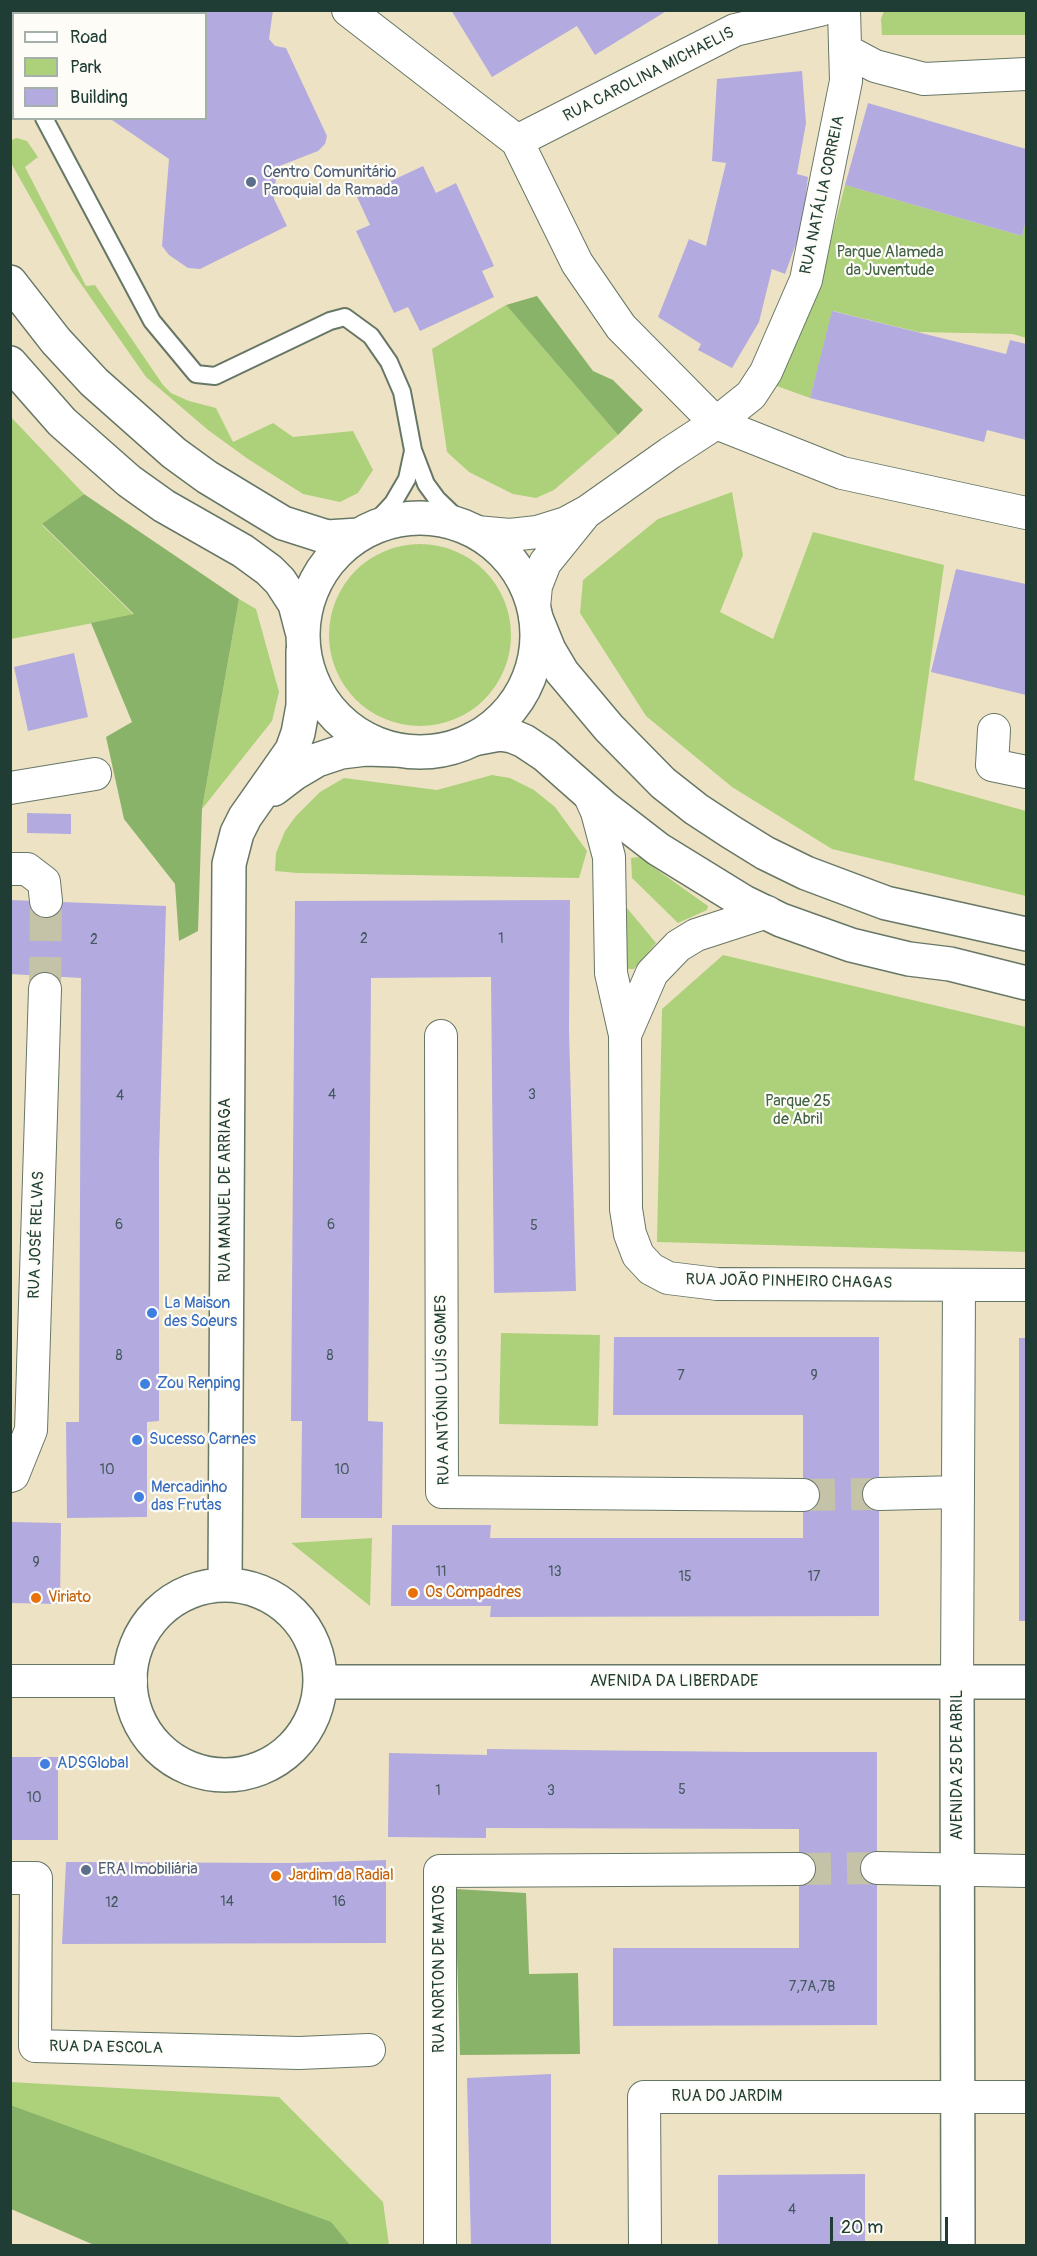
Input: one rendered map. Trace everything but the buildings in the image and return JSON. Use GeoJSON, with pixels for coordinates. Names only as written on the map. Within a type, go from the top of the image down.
{"type":"FeatureCollection","features":[{"type":"Feature","properties":{"kind":"street"},"geometry":{"type":"LineString","coordinates":[[348,10],[517,141],[577,263],[621,327],[716,423],[842,473],[1026,513]]}},
{"type":"Feature","properties":{"kind":"street","name":"RUA CAROLINA MICHAELIS"},"geometry":{"type":"LineString","coordinates":[[517,141],[735,30],[820,10]]}},
{"type":"Feature","properties":{"kind":"street","name":"RUA NATÁLIA CORREIA"},"geometry":{"type":"LineString","coordinates":[[588,511],[669,453],[716,423],[751,395],[766,372],[806,280],[846,81],[844,10]]}},
{"type":"Feature","properties":{"kind":"street"},"geometry":{"type":"LineString","coordinates":[[844,50],[875,66],[924,79],[1026,74]]}},
{"type":"Feature","properties":{"kind":"street"},"geometry":{"type":"LineString","coordinates":[[10,282],[56,342],[94,382],[174,453],[207,477],[283,523],[327,537],[364,532],[394,521],[417,517],[433,518],[470,529],[510,535],[537,532],[588,511]]}},
{"type":"Feature","properties":{"kind":"street"},"geometry":{"type":"LineString","coordinates":[[10,363],[62,422],[129,481],[164,506],[243,550],[269,570],[295,604],[303,645],[316,690],[332,713],[354,733],[376,744],[396,750]]}},
{"type":"Feature","properties":{"kind":"street"},"geometry":{"type":"LineString","coordinates":[[473,739],[498,722],[519,697],[535,655],[536,586],[545,563],[588,511]]}},
{"type":"Feature","properties":{"kind":"street"},"geometry":{"type":"LineString","coordinates":[[470,529],[498,548],[512,562],[524,582],[549,650],[562,672],[609,728],[663,783],[696,809],[765,854],[806,873],[886,903],[1026,934]]}},
{"type":"Feature","properties":{"kind":"street"},"geometry":{"type":"LineString","coordinates":[[303,645],[303,624],[308,598],[317,578],[336,553],[364,532]]}},
{"type":"Feature","properties":{"kind":"street","name":"RUA MANUEL DE ARRIAGA"},"geometry":{"type":"LineString","coordinates":[[225,1584],[229,864],[237,833],[245,817],[292,750],[303,706],[303,645]]}},
{"type":"Feature","properties":{"kind":"street"},"geometry":{"type":"LineString","coordinates":[[994,729],[992,765],[1026,772]]}},
{"type":"Feature","properties":{"kind":"street"},"geometry":{"type":"LineString","coordinates":[[473,739],[501,734],[524,741],[545,755],[589,794],[658,849],[744,902],[781,920],[851,945],[909,959],[950,964],[1026,983]]}},
{"type":"Feature","properties":{"kind":"street","name":"RUA MANUEL DE ARRIAGA"},"geometry":{"type":"LineString","coordinates":[[256,803],[295,773],[317,760],[341,752],[366,748],[434,751],[473,739]]}},
{"type":"Feature","properties":{"kind":"street"},"geometry":{"type":"LineString","coordinates":[[10,788],[95,774]]}},
{"type":"Feature","properties":{"kind":"street","name":"RUA JOÃO PINHEIRO CHAGAS"},"geometry":{"type":"LineString","coordinates":[[589,794],[609,857],[612,973],[625,1035],[626,1209],[630,1234],[638,1255],[651,1269],[668,1278],[717,1284],[1026,1285]]}},
{"type":"Feature","properties":{"kind":"street"},"geometry":{"type":"LineString","coordinates":[[10,869],[27,869],[45,882],[46,901]]}},
{"type":"Feature","properties":{"kind":"street","name":"RUA JOÃO PINHEIRO CHAGAS"},"geometry":{"type":"LineString","coordinates":[[625,1035],[651,973],[678,946],[696,935],[767,912]]}},
{"type":"Feature","properties":{"kind":"street","name":"RUA JOSÉ RELVAS"},"geometry":{"type":"LineString","coordinates":[[10,1476],[13,1475],[31,1430],[45,989]]}},
{"type":"Feature","properties":{"kind":"street","name":"RUA ANTÓNIO LUÍS GOMES"},"geometry":{"type":"LineString","coordinates":[[441,1036],[442,1492],[803,1494]]}},
{"type":"Feature","properties":{"kind":"street","name":"AVENIDA 25 DE ABRIL"},"geometry":{"type":"LineString","coordinates":[[958,2246],[959,1285]]}},
{"type":"Feature","properties":{"kind":"street"},"geometry":{"type":"LineString","coordinates":[[879,1494],[958,1492]]}},
{"type":"Feature","properties":{"kind":"street"},"geometry":{"type":"LineString","coordinates":[[225,1584],[249,1587],[279,1600],[312,1637],[322,1682],[308,1729],[292,1749],[264,1768],[236,1775],[203,1773],[182,1766],[155,1745],[138,1720],[130,1681],[138,1641],[156,1614],[184,1594],[225,1584]]}},
{"type":"Feature","properties":{"kind":"street"},"geometry":{"type":"LineString","coordinates":[[10,1681],[130,1681]]}},
{"type":"Feature","properties":{"kind":"street","name":"AVENIDA DA LIBERDADE"},"geometry":{"type":"LineString","coordinates":[[322,1682],[1026,1682]]}},
{"type":"Feature","properties":{"kind":"street"},"geometry":{"type":"LineString","coordinates":[[877,1868],[1026,1871]]}},
{"type":"Feature","properties":{"kind":"street","name":"RUA NORTON DE MATOS"},"geometry":{"type":"LineString","coordinates":[[440,2246],[440,1871],[799,1869]]}},
{"type":"Feature","properties":{"kind":"street","name":"RUA DA ESCOLA"},"geometry":{"type":"LineString","coordinates":[[10,1878],[36,1878],[35,2046],[299,2053],[369,2050]]}},
{"type":"Feature","properties":{"kind":"street","name":"RUA DO JARDIM"},"geometry":{"type":"LineString","coordinates":[[645,2246],[644,2097],[958,2098]]}},
{"type":"Feature","properties":{"kind":"street"},"geometry":{"type":"LineString","coordinates":[[958,2098],[1026,2097]]}},
{"type":"Feature","properties":{"kind":"lane"},"geometry":{"type":"LineString","coordinates":[[45,120],[153,321],[196,374],[215,376],[330,321],[345,317],[371,336],[389,362],[402,392],[413,450],[426,484],[437,499],[470,529]]}},
{"type":"Feature","properties":{"kind":"lane"},"geometry":{"type":"LineString","coordinates":[[364,532],[393,503],[407,479],[413,450]]}},
{"type":"Feature","properties":{"kind":"green space"},"geometry":{"type":"Polygon","coordinates":[[[884,11],[1026,11],[1026,35],[882,35],[881,19],[884,11]]]}},
{"type":"Feature","properties":{"kind":"green space"},"geometry":{"type":"Polygon","coordinates":[[[17,138],[27,141],[38,157],[25,167],[86,286],[95,285],[163,385],[171,393],[189,401],[216,408],[233,442],[273,423],[293,437],[353,431],[373,470],[358,493],[340,502],[303,494],[208,430],[146,377],[72,271],[11,163],[11,140],[17,138]]]}},
{"type":"Feature","properties":{"kind":"green space","name":"Parque Alameda da Juventude"},"geometry":{"type":"Polygon","coordinates":[[[845,185],[1022,236],[1026,221],[1026,338],[1013,334],[918,332],[833,311],[810,398],[774,385],[818,290],[845,185]]]}},
{"type":"Feature","properties":{"kind":"green space"},"geometry":{"type":"Polygon","coordinates":[[[537,296],[593,371],[613,380],[643,410],[618,435],[506,305],[537,296]]]}},
{"type":"Feature","properties":{"kind":"green space"},"geometry":{"type":"Polygon","coordinates":[[[506,305],[618,435],[554,490],[536,498],[513,494],[469,472],[447,452],[432,349],[506,305]]]}},
{"type":"Feature","properties":{"kind":"green space"},"geometry":{"type":"Polygon","coordinates":[[[10,416],[84,494],[42,525],[134,615],[11,639],[10,416]]]}},
{"type":"Feature","properties":{"kind":"green space"},"geometry":{"type":"Polygon","coordinates":[[[732,492],[743,555],[720,612],[773,639],[813,532],[944,565],[914,780],[1026,811],[1026,896],[832,849],[732,787],[646,716],[580,613],[583,580],[658,519],[732,492]]]}},
{"type":"Feature","properties":{"kind":"green space"},"geometry":{"type":"Polygon","coordinates":[[[84,494],[239,599],[202,809],[198,931],[179,941],[175,884],[124,819],[106,737],[132,722],[91,623],[134,614],[42,524],[84,494]]]}},
{"type":"Feature","properties":{"kind":"green space"},"geometry":{"type":"Polygon","coordinates":[[[420,544],[455,551],[484,571],[504,600],[511,635],[504,670],[484,699],[455,719],[420,726],[385,719],[356,699],[336,670],[329,635],[336,600],[356,571],[385,551],[420,544]]]}},
{"type":"Feature","properties":{"kind":"green space"},"geometry":{"type":"Polygon","coordinates":[[[239,599],[256,609],[279,692],[272,721],[202,809],[239,599]]]}},
{"type":"Feature","properties":{"kind":"green space"},"geometry":{"type":"Polygon","coordinates":[[[492,775],[510,778],[534,790],[555,807],[587,851],[579,878],[275,871],[276,853],[285,831],[296,816],[320,792],[344,778],[437,790],[492,775]]]}},
{"type":"Feature","properties":{"kind":"green space"},"geometry":{"type":"Polygon","coordinates":[[[639,857],[708,906],[707,910],[678,923],[632,878],[631,858],[639,857]]]}},
{"type":"Feature","properties":{"kind":"green space"},"geometry":{"type":"Polygon","coordinates":[[[627,908],[656,943],[634,969],[627,969],[627,908]]]}},
{"type":"Feature","properties":{"kind":"green space","name":"Parque 25 de Abril"},"geometry":{"type":"Polygon","coordinates":[[[723,955],[1026,1027],[1026,1252],[657,1242],[662,1009],[723,955]]]}},
{"type":"Feature","properties":{"kind":"green space"},"geometry":{"type":"Polygon","coordinates":[[[501,1333],[600,1335],[598,1426],[499,1424],[501,1333]]]}},
{"type":"Feature","properties":{"kind":"green space"},"geometry":{"type":"Polygon","coordinates":[[[372,1538],[370,1606],[291,1543],[372,1538]]]}},
{"type":"Feature","properties":{"kind":"green space"},"geometry":{"type":"Polygon","coordinates":[[[455,1889],[526,1893],[529,1974],[578,1973],[580,2054],[460,2055],[455,1889]]]}},
{"type":"Feature","properties":{"kind":"green space"},"geometry":{"type":"Polygon","coordinates":[[[10,2082],[279,2097],[383,2202],[389,2245],[112,2245],[11,2202],[10,2082]]]}},
{"type":"Feature","properties":{"kind":"green space"},"geometry":{"type":"Polygon","coordinates":[[[10,2105],[331,2222],[350,2245],[94,2245],[11,2209],[10,2105]]]}},
{"type":"Feature","properties":{"kind":"tunnel"},"geometry":{"type":"LineString","coordinates":[[45,989],[46,901]]}},
{"type":"Feature","properties":{"kind":"tunnel"},"geometry":{"type":"LineString","coordinates":[[803,1495],[879,1494]]}},
{"type":"Feature","properties":{"kind":"tunnel"},"geometry":{"type":"LineString","coordinates":[[799,1869],[877,1868]]}},
{"type":"Feature","properties":{"kind":"place","name":"Centro Comunitário Paroquial da Ramada"},"geometry":{"type":"Point","coordinates":[251,182]}},
{"type":"Feature","properties":{"kind":"place","name":"La Maison des Soeurs"},"geometry":{"type":"Point","coordinates":[152,1313]}},
{"type":"Feature","properties":{"kind":"place","name":"Zou Renping"},"geometry":{"type":"Point","coordinates":[145,1384]}},
{"type":"Feature","properties":{"kind":"place","name":"Sucesso Carnes"},"geometry":{"type":"Point","coordinates":[137,1440]}},
{"type":"Feature","properties":{"kind":"place","name":"Mercadinho das Frutas"},"geometry":{"type":"Point","coordinates":[139,1497]}},
{"type":"Feature","properties":{"kind":"place","name":"Os Compadres"},"geometry":{"type":"Point","coordinates":[413,1593]}},
{"type":"Feature","properties":{"kind":"place","name":"Viriato"},"geometry":{"type":"Point","coordinates":[36,1598]}},
{"type":"Feature","properties":{"kind":"place","name":"ADSGlobal"},"geometry":{"type":"Point","coordinates":[45,1764]}},
{"type":"Feature","properties":{"kind":"place","name":"ERA Imobiliária"},"geometry":{"type":"Point","coordinates":[86,1870]}},
{"type":"Feature","properties":{"kind":"place","name":"Jardim da Radial"},"geometry":{"type":"Point","coordinates":[276,1876]}}]}
